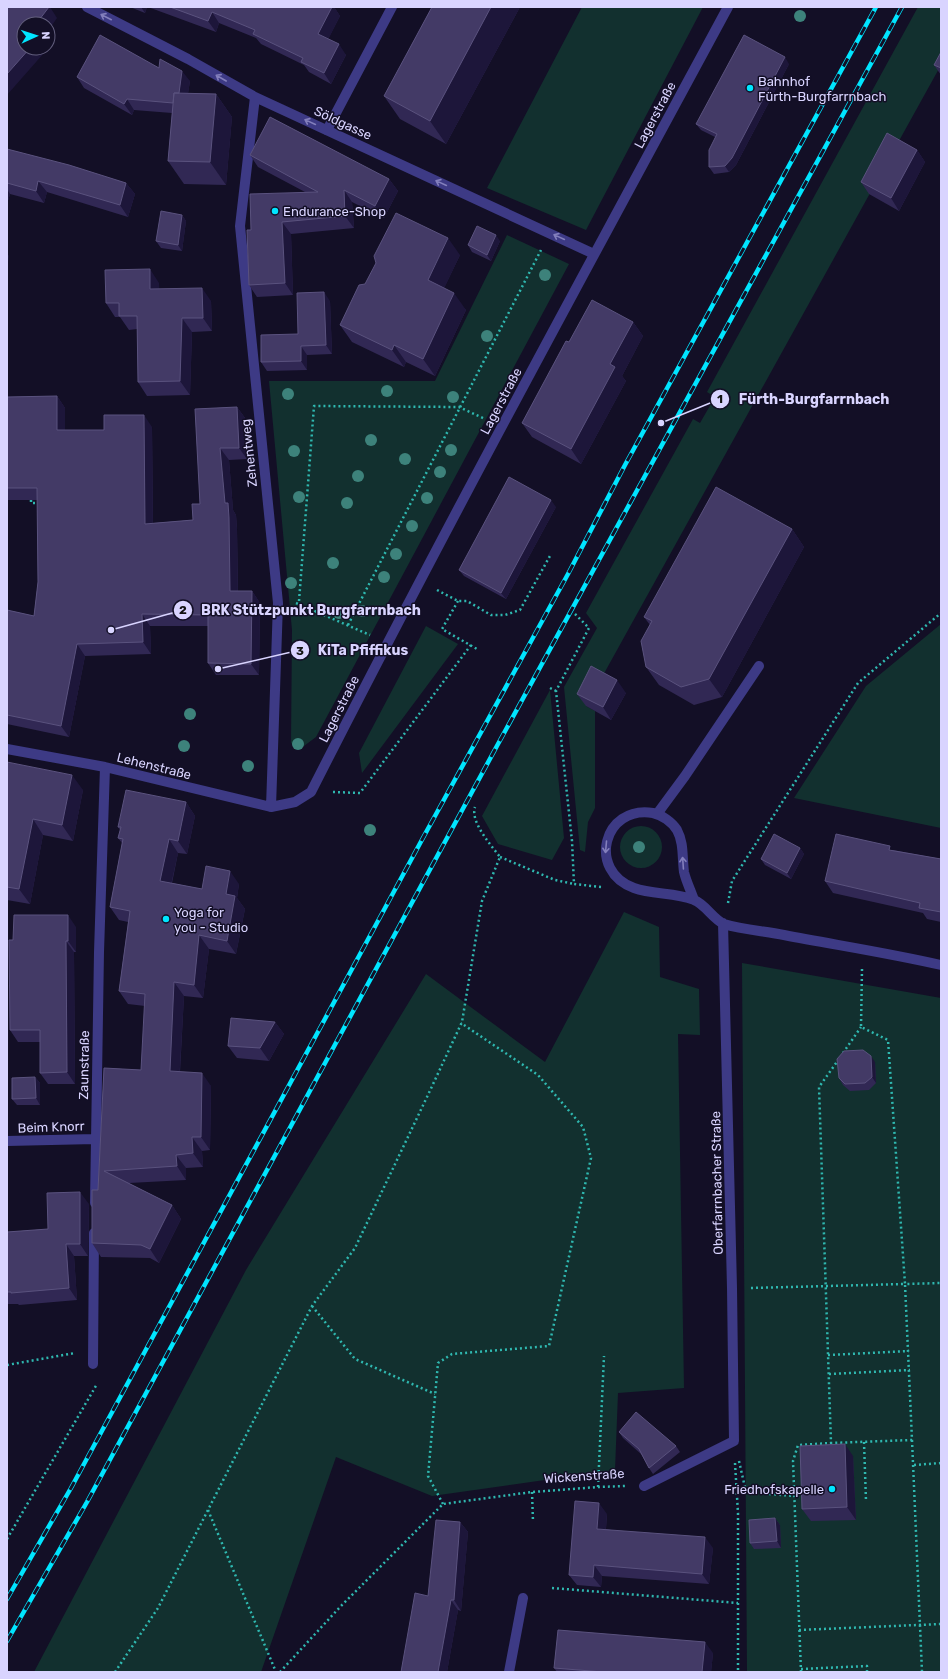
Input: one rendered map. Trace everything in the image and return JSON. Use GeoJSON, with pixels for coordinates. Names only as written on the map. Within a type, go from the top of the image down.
{"type":"FeatureCollection","features":[{"type":"Feature","properties":{"kind":"street","name":"Söldgasse"},"geometry":{"type":"LineString","coordinates":[[87,7],[188,59],[255,97],[594,254]]}},
{"type":"Feature","properties":{"kind":"street"},"geometry":{"type":"LineString","coordinates":[[327,130],[392,7]]}},
{"type":"Feature","properties":{"kind":"street","name":"Lagerstraße"},"geometry":{"type":"LineString","coordinates":[[311,792],[501,428],[728,7]]}},
{"type":"Feature","properties":{"kind":"street","name":"Zehentweg"},"geometry":{"type":"LineString","coordinates":[[255,97],[240,226],[278,603],[271,807]]}},
{"type":"Feature","properties":{"kind":"street"},"geometry":{"type":"LineString","coordinates":[[656,814],[685,776],[759,666]]}},
{"type":"Feature","properties":{"kind":"street","name":"Lehenstraße"},"geometry":{"type":"LineString","coordinates":[[7,749],[105,767],[271,807],[295,802],[311,792]]}},
{"type":"Feature","properties":{"kind":"street","name":"Zaunstraße"},"geometry":{"type":"LineString","coordinates":[[93,1364],[95,1139],[99,944],[105,767]]}},
{"type":"Feature","properties":{"kind":"street"},"geometry":{"type":"LineString","coordinates":[[694,900],[684,872],[682,841],[668,820],[656,814],[644,812],[632,814],[620,820],[612,829],[607,841],[607,860],[615,877],[625,885],[637,889],[694,900],[723,924],[941,965]]}},
{"type":"Feature","properties":{"kind":"street","name":"Oberfarrnbacher Straße"},"geometry":{"type":"LineString","coordinates":[[723,924],[732,1288],[734,1441]]}},
{"type":"Feature","properties":{"kind":"street","name":"Beim Knorr"},"geometry":{"type":"LineString","coordinates":[[7,1141],[95,1139]]}},
{"type":"Feature","properties":{"kind":"street"},"geometry":{"type":"LineString","coordinates":[[644,1486],[734,1441]]}},
{"type":"Feature","properties":{"kind":"street"},"geometry":{"type":"LineString","coordinates":[[509,1672],[523,1598]]}},
{"type":"Feature","properties":{"kind":"path"},"geometry":{"type":"LineString","coordinates":[[348,625],[538,255]]}},
{"type":"Feature","properties":{"kind":"path"},"geometry":{"type":"LineString","coordinates":[[388,642],[299,602],[314,406],[459,407],[501,428]]}},
{"type":"Feature","properties":{"kind":"path"},"geometry":{"type":"LineString","coordinates":[[31,500],[31,503],[46,503]]}},
{"type":"Feature","properties":{"kind":"path"},"geometry":{"type":"LineString","coordinates":[[420,582],[458,601],[467,601],[491,615],[506,615],[520,610],[551,554]]}},
{"type":"Feature","properties":{"kind":"path"},"geometry":{"type":"LineString","coordinates":[[458,601],[442,629],[477,649]]}},
{"type":"Feature","properties":{"kind":"path"},"geometry":{"type":"LineString","coordinates":[[723,924],[732,881],[858,683],[941,613]]}},
{"type":"Feature","properties":{"kind":"path"},"geometry":{"type":"LineString","coordinates":[[574,884],[572,841],[556,691],[589,628],[575,614]]}},
{"type":"Feature","properties":{"kind":"path"},"geometry":{"type":"LineString","coordinates":[[311,792],[360,793],[471,645]]}},
{"type":"Feature","properties":{"kind":"path"},"geometry":{"type":"LineString","coordinates":[[550,688],[556,691]]}},
{"type":"Feature","properties":{"kind":"path"},"geometry":{"type":"LineString","coordinates":[[475,807],[474,810],[479,827],[500,857],[555,880],[597,887],[625,885]]}},
{"type":"Feature","properties":{"kind":"path"},"geometry":{"type":"LineString","coordinates":[[115,1672],[158,1608],[312,1306],[355,1248],[461,1023],[482,901],[500,857]]}},
{"type":"Feature","properties":{"kind":"path"},"geometry":{"type":"LineString","coordinates":[[831,1443],[819,1088],[861,1027],[863,950]]}},
{"type":"Feature","properties":{"kind":"path"},"geometry":{"type":"LineString","coordinates":[[443,1504],[428,1476],[438,1363],[452,1354],[549,1346],[591,1158],[583,1127],[538,1074],[461,1023]]}},
{"type":"Feature","properties":{"kind":"path"},"geometry":{"type":"LineString","coordinates":[[861,1027],[888,1040],[906,1284],[922,1672]]}},
{"type":"Feature","properties":{"kind":"path"},"geometry":{"type":"LineString","coordinates":[[732,1288],[941,1283]]}},
{"type":"Feature","properties":{"kind":"path"},"geometry":{"type":"LineString","coordinates":[[312,1306],[355,1359],[435,1394]]}},
{"type":"Feature","properties":{"kind":"path"},"geometry":{"type":"LineString","coordinates":[[7,1365],[93,1350]]}},
{"type":"Feature","properties":{"kind":"path"},"geometry":{"type":"LineString","coordinates":[[828,1355],[909,1351]]}},
{"type":"Feature","properties":{"kind":"path"},"geometry":{"type":"LineString","coordinates":[[598,1487],[604,1356]]}},
{"type":"Feature","properties":{"kind":"path"},"geometry":{"type":"LineString","coordinates":[[7,1539],[100,1378],[93,1364]]}},
{"type":"Feature","properties":{"kind":"path"},"geometry":{"type":"LineString","coordinates":[[829,1374],[910,1370]]}},
{"type":"Feature","properties":{"kind":"path"},"geometry":{"type":"LineString","coordinates":[[867,1672],[867,1666],[801,1671],[793,1461],[798,1445],[912,1440]]}},
{"type":"Feature","properties":{"kind":"path"},"geometry":{"type":"LineString","coordinates":[[734,1441],[746,1492],[794,1496]]}},
{"type":"Feature","properties":{"kind":"path"},"geometry":{"type":"LineString","coordinates":[[734,1441],[738,1513],[738,1672]]}},
{"type":"Feature","properties":{"kind":"path"},"geometry":{"type":"LineString","coordinates":[[864,1442],[866,1502]]}},
{"type":"Feature","properties":{"kind":"path"},"geometry":{"type":"LineString","coordinates":[[914,1465],[941,1463]]}},
{"type":"Feature","properties":{"kind":"path","name":"Wickenstraße"},"geometry":{"type":"LineString","coordinates":[[533,1522],[532,1492],[598,1487],[644,1486]]}},
{"type":"Feature","properties":{"kind":"path"},"geometry":{"type":"LineString","coordinates":[[280,1672],[340,1607],[443,1504],[532,1492]]}},
{"type":"Feature","properties":{"kind":"path"},"geometry":{"type":"LineString","coordinates":[[208,1510],[276,1672]]}},
{"type":"Feature","properties":{"kind":"path"},"geometry":{"type":"LineString","coordinates":[[552,1588],[738,1603]]}},
{"type":"Feature","properties":{"kind":"path"},"geometry":{"type":"LineString","coordinates":[[799,1630],[941,1624]]}},
{"type":"Feature","properties":{"kind":"green space"},"geometry":{"type":"Polygon","coordinates":[[[582,7],[703,7],[586,230],[487,188],[582,7]]]}},
{"type":"Feature","properties":{"kind":"green space"},"geometry":{"type":"Polygon","coordinates":[[[918,7],[941,7],[941,65],[586,706],[595,711],[595,808],[588,822],[585,852],[580,850],[564,687],[597,628],[586,613],[693,419],[700,423],[715,397],[707,392],[918,7]]]}},
{"type":"Feature","properties":{"kind":"green space"},"geometry":{"type":"Polygon","coordinates":[[[507,235],[569,264],[316,737],[300,749],[291,743],[292,630],[269,381],[435,381],[507,235]]]}},
{"type":"Feature","properties":{"kind":"green space"},"geometry":{"type":"Polygon","coordinates":[[[941,624],[941,828],[794,798],[866,686],[941,624]]]}},
{"type":"Feature","properties":{"kind":"green space"},"geometry":{"type":"Polygon","coordinates":[[[426,626],[458,644],[362,773],[359,753],[426,626]]]}},
{"type":"Feature","properties":{"kind":"green space"},"geometry":{"type":"Polygon","coordinates":[[[550,690],[564,838],[552,860],[498,844],[482,816],[550,690]]]}},
{"type":"Feature","properties":{"kind":"green space"},"geometry":{"type":"Polygon","coordinates":[[[641,826],[656,832],[662,847],[656,862],[641,868],[626,862],[620,847],[626,832],[641,826]]]}},
{"type":"Feature","properties":{"kind":"green space"},"geometry":{"type":"Polygon","coordinates":[[[624,912],[659,927],[660,977],[699,989],[700,1035],[678,1034],[684,1388],[618,1393],[615,1470],[432,1496],[336,1457],[261,1672],[34,1672],[246,1270],[426,974],[545,1062],[624,912]]]}},
{"type":"Feature","properties":{"kind":"green space"},"geometry":{"type":"Polygon","coordinates":[[[742,963],[941,998],[941,1672],[747,1672],[742,963]]]}},
{"type":"Feature","properties":{"kind":"building"},"geometry":{"type":"Polygon","coordinates":[[[7,7],[49,7],[42,16],[16,16],[16,56],[23,56],[7,74],[7,7]]]}},
{"type":"Feature","properties":{"kind":"building"},"geometry":{"type":"Polygon","coordinates":[[[170,7],[332,7],[318,34],[339,44],[324,73],[301,62],[303,58],[253,34],[255,30],[212,12],[208,21],[170,7]]]}},
{"type":"Feature","properties":{"kind":"building"},"geometry":{"type":"Polygon","coordinates":[[[432,7],[491,7],[430,121],[384,96],[432,7]]]}},
{"type":"Feature","properties":{"kind":"building"},"geometry":{"type":"Polygon","coordinates":[[[100,35],[159,68],[160,59],[182,71],[179,93],[174,93],[173,103],[127,99],[124,104],[77,77],[100,35]]]}},
{"type":"Feature","properties":{"kind":"building","name":"Bahnhof Fürth-Burgfarrnbach"},"geometry":{"type":"Polygon","coordinates":[[[744,35],[785,57],[732,158],[725,166],[709,167],[709,150],[717,134],[696,124],[744,35]]]}},
{"type":"Feature","properties":{"kind":"building"},"geometry":{"type":"Polygon","coordinates":[[[941,52],[941,68],[934,65],[941,52]]]}},
{"type":"Feature","properties":{"kind":"building"},"geometry":{"type":"Polygon","coordinates":[[[174,93],[216,94],[210,162],[168,161],[174,93]]]}},
{"type":"Feature","properties":{"kind":"building"},"geometry":{"type":"Polygon","coordinates":[[[270,117],[389,179],[375,206],[344,190],[345,216],[282,222],[285,283],[249,285],[247,230],[251,230],[250,194],[318,192],[250,155],[270,117]]]}},
{"type":"Feature","properties":{"kind":"building"},"geometry":{"type":"Polygon","coordinates":[[[887,133],[917,150],[891,198],[861,182],[887,133]]]}},
{"type":"Feature","properties":{"kind":"building"},"geometry":{"type":"Polygon","coordinates":[[[7,149],[69,165],[126,183],[120,205],[38,181],[36,191],[7,183],[7,149]]]}},
{"type":"Feature","properties":{"kind":"building"},"geometry":{"type":"Polygon","coordinates":[[[161,211],[182,215],[178,245],[156,241],[161,211]]]}},
{"type":"Feature","properties":{"kind":"building"},"geometry":{"type":"Polygon","coordinates":[[[396,213],[448,238],[428,280],[454,293],[423,359],[394,345],[392,350],[340,325],[359,285],[365,284],[376,263],[374,256],[396,213]]]}},
{"type":"Feature","properties":{"kind":"building"},"geometry":{"type":"Polygon","coordinates":[[[477,226],[496,235],[487,255],[468,245],[477,226]]]}},
{"type":"Feature","properties":{"kind":"building"},"geometry":{"type":"Polygon","coordinates":[[[150,269],[150,289],[202,288],[203,318],[182,318],[180,381],[138,382],[137,316],[119,316],[119,303],[106,303],[105,270],[150,269]]]}},
{"type":"Feature","properties":{"kind":"building"},"geometry":{"type":"Polygon","coordinates":[[[324,292],[326,345],[301,346],[301,361],[261,362],[261,335],[298,334],[297,293],[324,292]]]}},
{"type":"Feature","properties":{"kind":"building"},"geometry":{"type":"Polygon","coordinates":[[[592,300],[633,322],[610,364],[615,367],[571,449],[522,423],[566,341],[569,342],[592,300]]]}},
{"type":"Feature","properties":{"kind":"building"},"geometry":{"type":"Polygon","coordinates":[[[57,396],[57,430],[104,430],[104,415],[144,415],[145,524],[193,520],[192,504],[200,504],[195,409],[237,407],[239,448],[220,448],[225,503],[228,503],[230,591],[252,591],[251,664],[208,663],[208,615],[142,614],[143,642],[77,644],[61,726],[7,715],[7,610],[34,616],[38,582],[37,488],[7,488],[7,397],[57,396]]]}},
{"type":"Feature","properties":{"kind":"building"},"geometry":{"type":"Polygon","coordinates":[[[509,477],[551,500],[501,593],[459,570],[509,477]]]}},
{"type":"Feature","properties":{"kind":"building"},"geometry":{"type":"Polygon","coordinates":[[[716,487],[792,529],[709,679],[681,687],[646,667],[641,641],[652,621],[644,617],[716,487]]]}},
{"type":"Feature","properties":{"kind":"building"},"geometry":{"type":"Polygon","coordinates":[[[591,666],[617,680],[603,707],[577,694],[591,666]]]}},
{"type":"Feature","properties":{"kind":"building"},"geometry":{"type":"Polygon","coordinates":[[[7,762],[72,775],[62,825],[33,819],[19,889],[7,887],[7,762]]]}},
{"type":"Feature","properties":{"kind":"building"},"geometry":{"type":"Polygon","coordinates":[[[126,790],[186,802],[178,841],[169,839],[160,881],[202,889],[206,866],[230,871],[226,894],[235,896],[227,941],[199,935],[194,985],[174,982],[170,1071],[202,1073],[201,1137],[192,1137],[193,1153],[176,1155],[177,1166],[104,1171],[172,1205],[150,1249],[141,1245],[92,1243],[92,1190],[98,1190],[104,1068],[141,1070],[145,994],[119,991],[130,911],[110,907],[123,839],[118,838],[121,827],[118,827],[126,790]]]}},
{"type":"Feature","properties":{"kind":"building"},"geometry":{"type":"Polygon","coordinates":[[[774,834],[800,848],[787,873],[761,859],[774,834]]]}},
{"type":"Feature","properties":{"kind":"building"},"geometry":{"type":"Polygon","coordinates":[[[836,834],[890,846],[889,850],[941,859],[941,912],[919,908],[920,903],[825,881],[836,834]]]}},
{"type":"Feature","properties":{"kind":"building"},"geometry":{"type":"Polygon","coordinates":[[[14,915],[68,915],[68,941],[66,941],[67,1072],[40,1073],[40,1030],[10,1030],[9,940],[13,940],[14,915]]]}},
{"type":"Feature","properties":{"kind":"building"},"geometry":{"type":"Polygon","coordinates":[[[231,1018],[275,1022],[260,1048],[228,1046],[231,1018]]]}},
{"type":"Feature","properties":{"kind":"building"},"geometry":{"type":"Polygon","coordinates":[[[863,1050],[871,1056],[872,1077],[865,1083],[845,1084],[839,1078],[837,1059],[844,1051],[863,1050]]]}},
{"type":"Feature","properties":{"kind":"building"},"geometry":{"type":"Polygon","coordinates":[[[35,1077],[36,1098],[12,1099],[12,1078],[35,1077]]]}},
{"type":"Feature","properties":{"kind":"building"},"geometry":{"type":"Polygon","coordinates":[[[80,1192],[80,1244],[66,1244],[69,1288],[11,1293],[7,1292],[7,1232],[48,1229],[47,1193],[80,1192]]]}},
{"type":"Feature","properties":{"kind":"building"},"geometry":{"type":"Polygon","coordinates":[[[636,1412],[676,1446],[649,1468],[639,1449],[619,1432],[636,1412]]]}},
{"type":"Feature","properties":{"kind":"building","name":"Friedhofskapelle"},"geometry":{"type":"Polygon","coordinates":[[[845,1444],[847,1507],[802,1509],[800,1446],[845,1444]]]}},
{"type":"Feature","properties":{"kind":"building"},"geometry":{"type":"Polygon","coordinates":[[[575,1501],[599,1503],[597,1529],[705,1537],[702,1574],[594,1565],[593,1577],[569,1575],[575,1501]]]}},
{"type":"Feature","properties":{"kind":"building"},"geometry":{"type":"Polygon","coordinates":[[[775,1518],[777,1541],[750,1543],[749,1520],[775,1518]]]}},
{"type":"Feature","properties":{"kind":"building"},"geometry":{"type":"Polygon","coordinates":[[[436,1520],[460,1522],[454,1600],[451,1600],[438,1672],[401,1672],[415,1593],[428,1596],[436,1520]]]}},
{"type":"Feature","properties":{"kind":"building"},"geometry":{"type":"Polygon","coordinates":[[[558,1630],[705,1642],[702,1672],[603,1672],[554,1668],[558,1630]]]}},
{"type":"Feature","properties":{"kind":"railway"},"geometry":{"type":"LineString","coordinates":[[7,1599],[71,1488],[424,836],[568,574],[625,465],[876,7]]}},
{"type":"Feature","properties":{"kind":"railway"},"geometry":{"type":"LineString","coordinates":[[7,1641],[87,1502],[498,744],[902,7]]}},
{"type":"Feature","properties":{"kind":"place","name":"Bahnhof Fürth-Burgfarrnbach"},"geometry":{"type":"Point","coordinates":[750,88]}},
{"type":"Feature","properties":{"kind":"place","name":"Endurance-Shop"},"geometry":{"type":"Point","coordinates":[275,211]}},
{"type":"Feature","properties":{"kind":"place","name":"Fürth-Burgfarrnbach"},"geometry":{"type":"Point","coordinates":[661,423]}},
{"type":"Feature","properties":{"kind":"place","name":"BRK Stützpunkt Burgfarrnbach"},"geometry":{"type":"Point","coordinates":[111,630]}},
{"type":"Feature","properties":{"kind":"place","name":"KiTa Pfiffikus"},"geometry":{"type":"Point","coordinates":[218,669]}},
{"type":"Feature","properties":{"kind":"place","name":"Yoga for you - Studio"},"geometry":{"type":"Point","coordinates":[166,919]}},
{"type":"Feature","properties":{"kind":"place","name":"Friedhofskapelle"},"geometry":{"type":"Point","coordinates":[832,1489]}}]}
